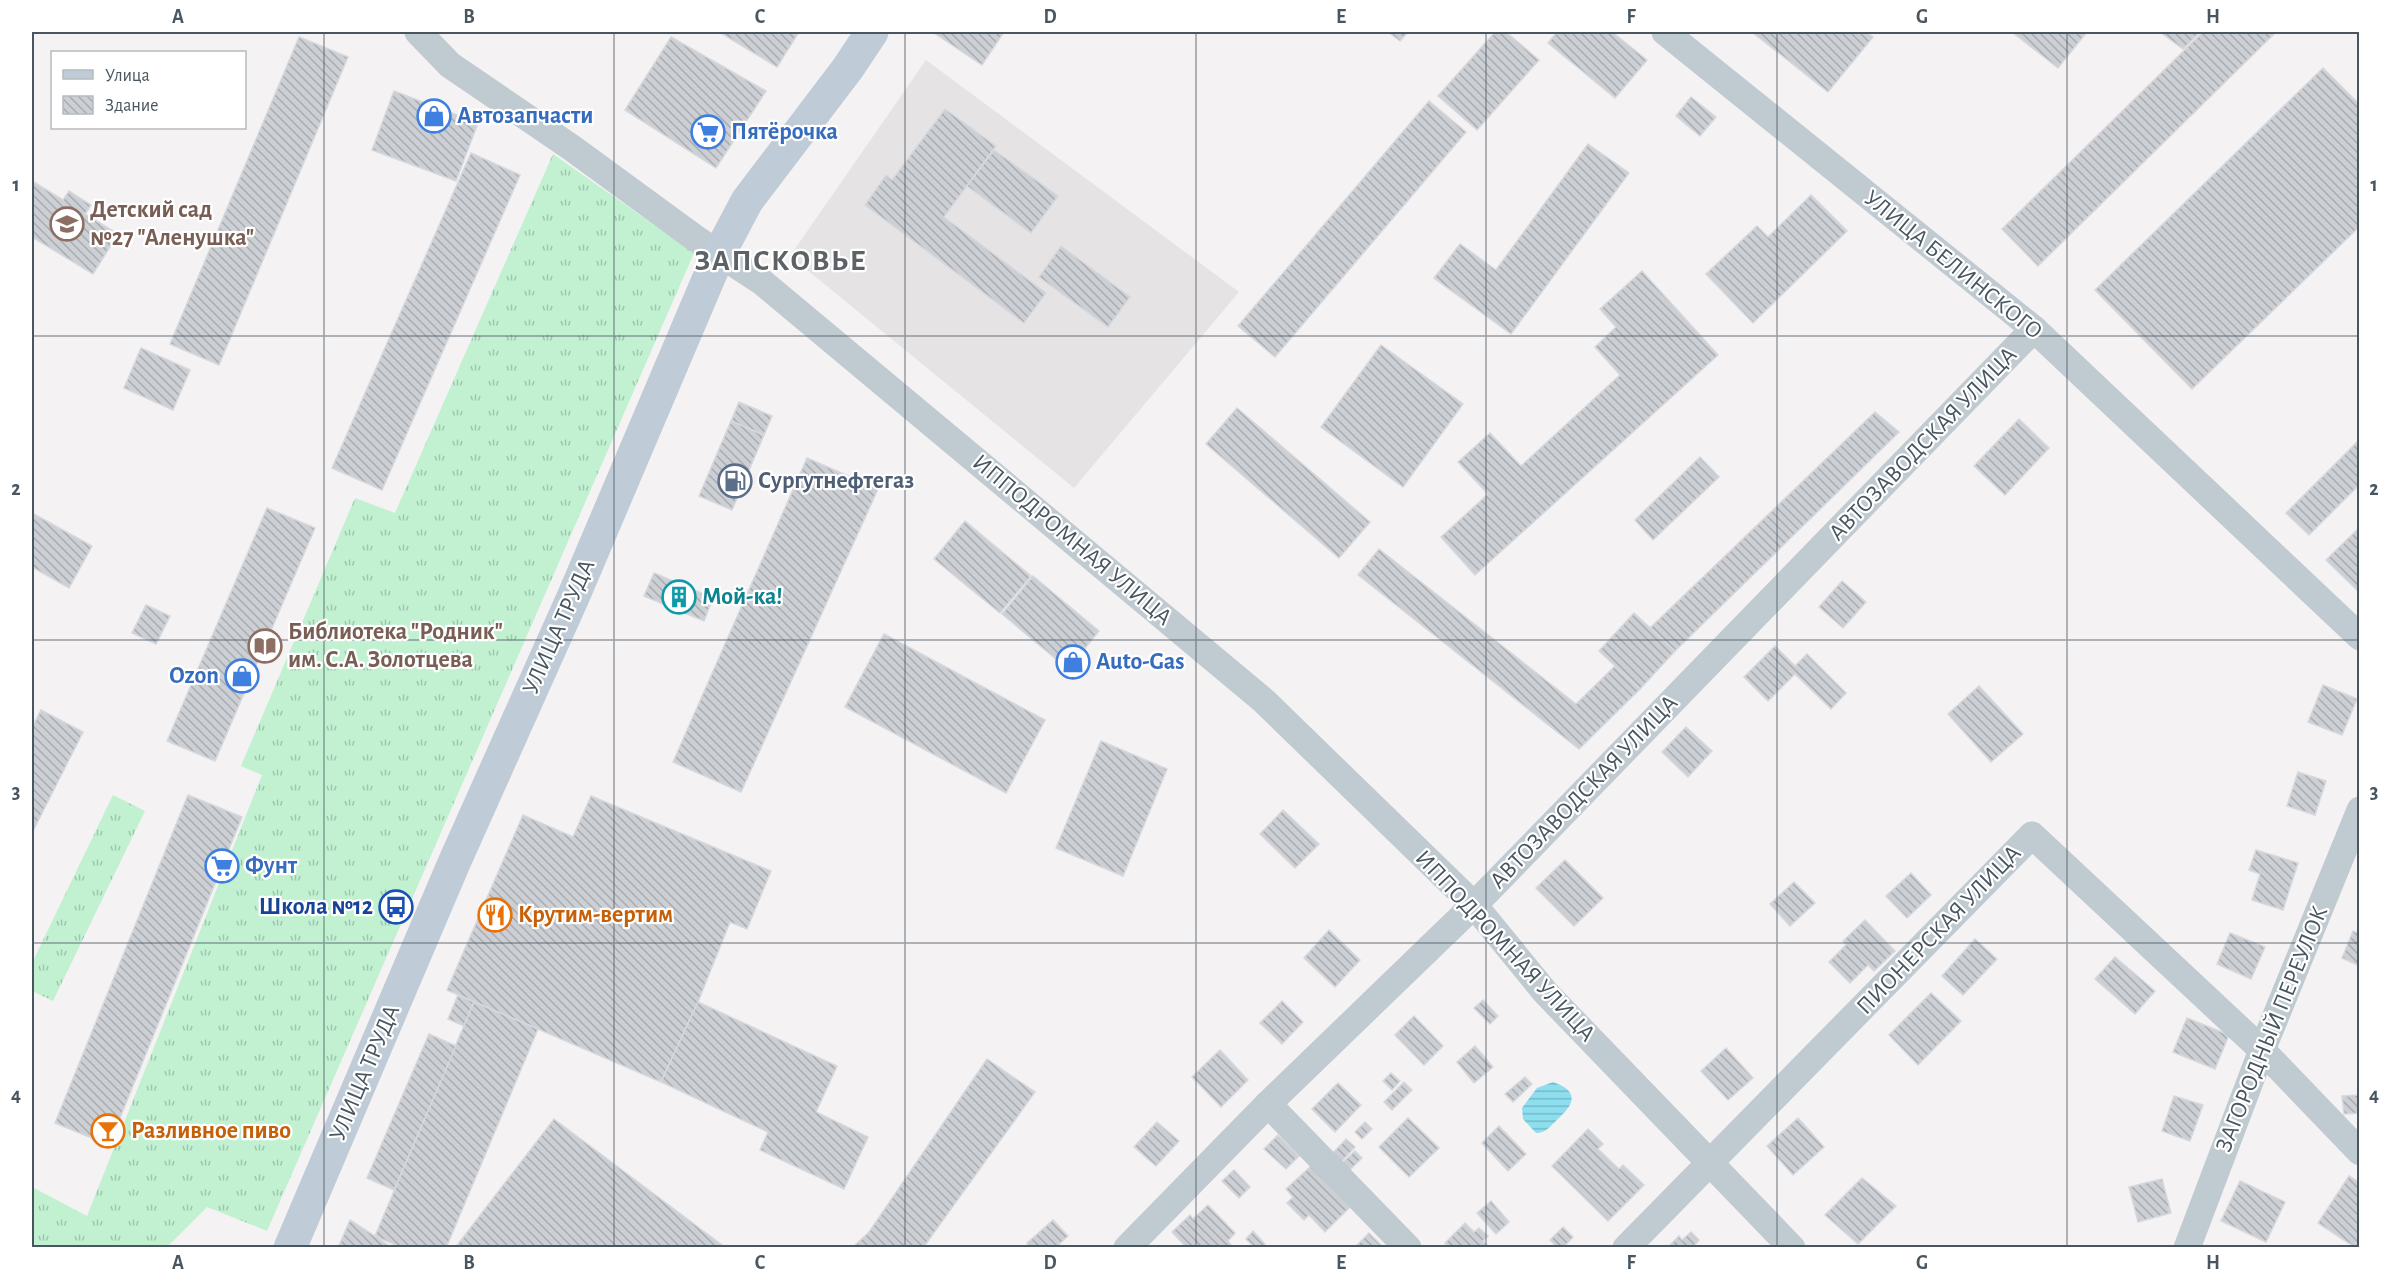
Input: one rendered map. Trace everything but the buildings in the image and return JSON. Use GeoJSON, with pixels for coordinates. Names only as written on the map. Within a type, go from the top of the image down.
{"type":"FeatureCollection","features":[{"type":"Feature","properties":{"kind":"main road","name":"УЛИЦА ТРУДА"},"geometry":{"type":"LineString","coordinates":[[290,1248],[454,863],[574,595],[719,254],[747,201],[848,68],[872,32]]}},
{"type":"Feature","properties":{"kind":"street","name":"ИППОДРОМНАЯ УЛИЦА"},"geometry":{"type":"LineString","coordinates":[[418,32],[450,65],[573,148],[719,254],[762,282],[1264,700],[1474,905],[1545,992],[1792,1248]]}},
{"type":"Feature","properties":{"kind":"street","name":"УЛИЦА БЕЛИНСКОГО"},"geometry":{"type":"LineString","coordinates":[[1665,32],[2034,329],[2360,637]]}},
{"type":"Feature","properties":{"kind":"street","name":"АВТОЗАВОДСКАЯ УЛИЦА"},"geometry":{"type":"LineString","coordinates":[[1127,1248],[1268,1104],[1474,905],[2034,329]]}},
{"type":"Feature","properties":{"kind":"street","name":"ЗАГОРОДНЫЙ ПЕРЕУЛОК"},"geometry":{"type":"LineString","coordinates":[[2187,1248],[2262,1050],[2360,810]]}},
{"type":"Feature","properties":{"kind":"street","name":"ПИОНЕРСКАЯ УЛИЦА"},"geometry":{"type":"LineString","coordinates":[[1626,1248],[2032,835],[2262,1050],[2360,1152]]}},
{"type":"Feature","properties":{"kind":"street"},"geometry":{"type":"LineString","coordinates":[[1268,1104],[1408,1248]]}},
{"type":"Feature","properties":{"kind":"shaded area"},"geometry":{"type":"Polygon","coordinates":[[[926,60],[1239,292],[1074,488],[790,256],[926,60]]]}},
{"type":"Feature","properties":{"kind":"green space"},"geometry":{"type":"Polygon","coordinates":[[[553,154],[694,253],[267,1231],[207,1207],[167,1247],[32,1247],[32,1187],[87,1216],[262,775],[241,766],[355,498],[395,513],[553,154]]]}},
{"type":"Feature","properties":{"kind":"green space"},"geometry":{"type":"Polygon","coordinates":[[[113,795],[145,811],[53,1001],[32,991],[32,963],[113,795]]]}},
{"type":"Feature","properties":{"kind":"water"},"geometry":{"type":"Polygon","coordinates":[[[1553,1082],[1570,1092],[1571,1101],[1566,1111],[1549,1128],[1536,1133],[1523,1119],[1522,1108],[1537,1088],[1553,1082]]]}},
{"type":"Feature","properties":{"kind":"place","name":"Автозапчасти"},"geometry":{"type":"Point","coordinates":[434,116]}},
{"type":"Feature","properties":{"kind":"place","name":"Пятёрочка"},"geometry":{"type":"Point","coordinates":[708,132]}},
{"type":"Feature","properties":{"kind":"place","name":"Детский сад №27 \"Аленушка\""},"geometry":{"type":"Point","coordinates":[67,224]}},
{"type":"Feature","properties":{"kind":"place","name":"Сургутнефтегаз"},"geometry":{"type":"Point","coordinates":[735,481]}},
{"type":"Feature","properties":{"kind":"place","name":"Мой-ка!"},"geometry":{"type":"Point","coordinates":[679,597]}},
{"type":"Feature","properties":{"kind":"place","name":"Библиотека \"Родник\" им. С.А. Золотцева"},"geometry":{"type":"Point","coordinates":[265,646]}},
{"type":"Feature","properties":{"kind":"place","name":"Auto-Gas"},"geometry":{"type":"Point","coordinates":[1073,662]}},
{"type":"Feature","properties":{"kind":"place","name":"Ozon"},"geometry":{"type":"Point","coordinates":[242,676]}},
{"type":"Feature","properties":{"kind":"place","name":"Фунт"},"geometry":{"type":"Point","coordinates":[222,866]}},
{"type":"Feature","properties":{"kind":"place","name":"Школа №12"},"geometry":{"type":"Point","coordinates":[396,907]}},
{"type":"Feature","properties":{"kind":"place","name":"Крутим-вертим"},"geometry":{"type":"Point","coordinates":[495,915]}},
{"type":"Feature","properties":{"kind":"place","name":"Разливное пиво"},"geometry":{"type":"Point","coordinates":[108,1131]}},
{"type":"Feature","properties":{"kind":"district","name":"ЗАПСКОВЬЕ"},"geometry":{"type":"Point","coordinates":[781,261]}}]}
